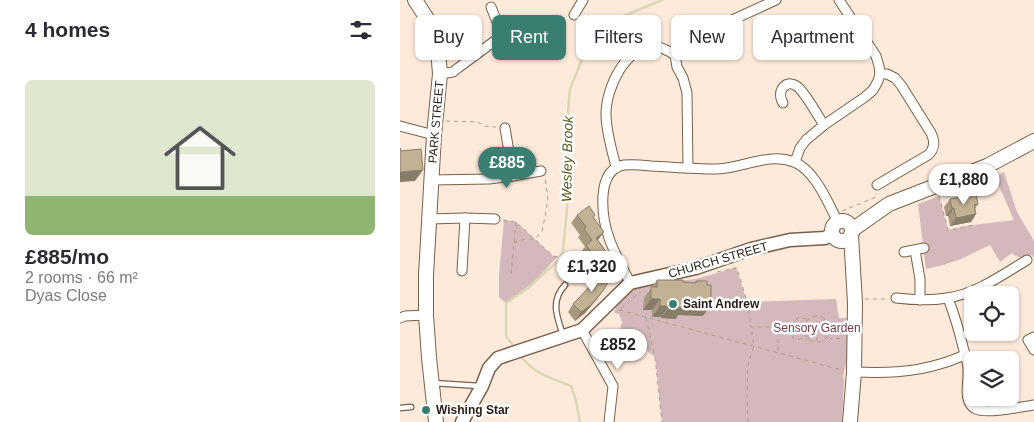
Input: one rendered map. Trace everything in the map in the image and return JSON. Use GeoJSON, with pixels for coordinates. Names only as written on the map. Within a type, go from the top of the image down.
{"type":"FeatureCollection","features":[{"type":"Feature","properties":{"kind":"main road","name":"PARK STREET"},"geometry":{"type":"LineString","coordinates":[[414,0],[432,25],[438,50],[440,74],[426,275],[426,315],[436,422]]}},
{"type":"Feature","properties":{"kind":"main road"},"geometry":{"type":"LineString","coordinates":[[850,422],[854,372],[854,299],[852,267],[841,229],[889,204],[987,166],[1034,141]]}},
{"type":"Feature","properties":{"kind":"street"},"geometry":{"type":"LineString","coordinates":[[574,15],[583,0]]}},
{"type":"Feature","properties":{"kind":"street"},"geometry":{"type":"LineString","coordinates":[[743,15],[776,0]]}},
{"type":"Feature","properties":{"kind":"street"},"geometry":{"type":"LineString","coordinates":[[795,162],[800,148],[806,140],[873,90],[880,74],[876,56],[839,0]]}},
{"type":"Feature","properties":{"kind":"street"},"geometry":{"type":"LineString","coordinates":[[491,7],[494,15]]}},
{"type":"Feature","properties":{"kind":"street"},"geometry":{"type":"LineString","coordinates":[[440,74],[453,72],[492,43]]}},
{"type":"Feature","properties":{"kind":"street"},"geometry":{"type":"LineString","coordinates":[[616,167],[609,140],[606,112],[614,78],[628,60],[643,49],[658,47],[671,53]]}},
{"type":"Feature","properties":{"kind":"street"},"geometry":{"type":"LineString","coordinates":[[676,60],[688,92],[688,168]]}},
{"type":"Feature","properties":{"kind":"street"},"geometry":{"type":"LineString","coordinates":[[877,185],[928,155],[934,143],[931,133],[901,85],[895,78],[887,74],[880,74]]}},
{"type":"Feature","properties":{"kind":"street"},"geometry":{"type":"LineString","coordinates":[[783,104],[780,96],[782,87],[790,84],[798,87],[824,125]]}},
{"type":"Feature","properties":{"kind":"street"},"geometry":{"type":"LineString","coordinates":[[400,126],[435,128]]}},
{"type":"Feature","properties":{"kind":"street"},"geometry":{"type":"LineString","coordinates":[[505,128],[513,176]]}},
{"type":"Feature","properties":{"kind":"street"},"geometry":{"type":"LineString","coordinates":[[462,422],[482,386],[489,368],[498,358],[582,330],[630,283],[609,237],[604,214],[605,181],[616,167],[634,165],[716,169],[765,159],[783,159],[795,162],[813,178],[841,229]]}},
{"type":"Feature","properties":{"kind":"street"},"geometry":{"type":"LineString","coordinates":[[432,180],[489,180],[541,171]]}},
{"type":"Feature","properties":{"kind":"street"},"geometry":{"type":"LineString","coordinates":[[462,271],[464,218]]}},
{"type":"Feature","properties":{"kind":"street"},"geometry":{"type":"LineString","coordinates":[[429,219],[495,219]]}},
{"type":"Feature","properties":{"kind":"street","name":"CHURCH STREET"},"geometry":{"type":"LineString","coordinates":[[630,283],[696,268],[751,249],[790,240],[825,238],[841,229]]}},
{"type":"Feature","properties":{"kind":"street"},"geometry":{"type":"LineString","coordinates":[[904,252],[919,249],[920,300]]}},
{"type":"Feature","properties":{"kind":"street"},"geometry":{"type":"LineString","coordinates":[[896,298],[920,300],[948,298],[972,291],[1020,261]]}},
{"type":"Feature","properties":{"kind":"street"},"geometry":{"type":"LineString","coordinates":[[948,298],[965,351]]}},
{"type":"Feature","properties":{"kind":"street"},"geometry":{"type":"LineString","coordinates":[[400,318],[426,315]]}},
{"type":"Feature","properties":{"kind":"street"},"geometry":{"type":"LineString","coordinates":[[582,330],[613,386],[609,422]]}},
{"type":"Feature","properties":{"kind":"street"},"geometry":{"type":"LineString","coordinates":[[1034,337],[1028,340],[1034,350]]}},
{"type":"Feature","properties":{"kind":"street"},"geometry":{"type":"LineString","coordinates":[[854,372],[888,373],[911,370],[940,364],[964,355]]}},
{"type":"Feature","properties":{"kind":"street"},"geometry":{"type":"LineString","coordinates":[[971,406],[977,410],[986,411],[1034,405]]}},
{"type":"Feature","properties":{"kind":"lane"},"geometry":{"type":"LineString","coordinates":[[564,336],[558,320],[556,304],[558,295],[565,285]]}},
{"type":"Feature","properties":{"kind":"lane"},"geometry":{"type":"LineString","coordinates":[[432,383],[482,386]]}},
{"type":"Feature","properties":{"kind":"lane"},"geometry":{"type":"LineString","coordinates":[[400,408],[411,406]]}},
{"type":"Feature","properties":{"kind":"path"},"geometry":{"type":"LineString","coordinates":[[435,128],[478,122],[484,126],[505,128]]}},
{"type":"Feature","properties":{"kind":"path"},"geometry":{"type":"LineString","coordinates":[[514,243],[524,239],[535,239],[542,231],[548,199],[546,179],[541,171]]}},
{"type":"Feature","properties":{"kind":"path"},"geometry":{"type":"LineString","coordinates":[[841,229],[876,197],[877,185]]}},
{"type":"Feature","properties":{"kind":"path"},"geometry":{"type":"LineString","coordinates":[[939,196],[948,230],[973,225],[973,222]]}},
{"type":"Feature","properties":{"kind":"path"},"geometry":{"type":"LineString","coordinates":[[495,219],[516,222],[553,256],[558,256],[568,265],[592,277]]}},
{"type":"Feature","properties":{"kind":"path"},"geometry":{"type":"LineString","coordinates":[[511,274],[516,222]]}},
{"type":"Feature","properties":{"kind":"path"},"geometry":{"type":"LineString","coordinates":[[714,273],[736,268],[748,306],[754,346],[748,365],[746,394],[748,422]]}},
{"type":"Feature","properties":{"kind":"path"},"geometry":{"type":"LineString","coordinates":[[621,311],[629,300],[642,291]]}},
{"type":"Feature","properties":{"kind":"path"},"geometry":{"type":"LineString","coordinates":[[854,299],[896,298]]}},
{"type":"Feature","properties":{"kind":"path"},"geometry":{"type":"LineString","coordinates":[[708,306],[748,306]]}},
{"type":"Feature","properties":{"kind":"path"},"geometry":{"type":"LineString","coordinates":[[606,307],[817,364],[854,372]]}},
{"type":"Feature","properties":{"kind":"path"},"geometry":{"type":"LineString","coordinates":[[816,342],[818,329],[817,315]]}},
{"type":"Feature","properties":{"kind":"path"},"geometry":{"type":"LineString","coordinates":[[808,319],[799,317],[793,323],[793,339],[808,338],[816,342],[822,341],[831,332],[831,326],[826,318],[817,315],[808,319],[805,324],[805,334],[808,338]]}},
{"type":"Feature","properties":{"kind":"path"},"geometry":{"type":"LineString","coordinates":[[646,317],[655,357],[662,422]]}},
{"type":"Feature","properties":{"kind":"path"},"geometry":{"type":"LineString","coordinates":[[826,318],[822,323],[825,329],[823,334],[827,338],[854,338]]}},
{"type":"Feature","properties":{"kind":"path"},"geometry":{"type":"LineString","coordinates":[[669,319],[670,324]]}},
{"type":"Feature","properties":{"kind":"path"},"geometry":{"type":"LineString","coordinates":[[808,319],[810,322],[810,335],[808,338]]}},
{"type":"Feature","properties":{"kind":"path"},"geometry":{"type":"LineString","coordinates":[[751,326],[793,327]]}},
{"type":"Feature","properties":{"kind":"path"},"geometry":{"type":"LineString","coordinates":[[778,327],[778,352]]}},
{"type":"Feature","properties":{"kind":"path"},"geometry":{"type":"LineString","coordinates":[[809,328],[825,329]]}},
{"type":"Feature","properties":{"kind":"green space"},"geometry":{"type":"Polygon","coordinates":[[[1004,172],[1017,212],[1034,241],[1034,258],[1032,255],[1022,257],[1012,253],[1000,262],[990,245],[961,259],[926,269],[918,204],[939,196],[948,230],[1014,220],[995,177],[1004,172]]]}},
{"type":"Feature","properties":{"kind":"green space"},"geometry":{"type":"Polygon","coordinates":[[[504,220],[516,222],[553,256],[558,256],[535,281],[506,303],[499,297],[504,220]]]}},
{"type":"Feature","properties":{"kind":"green space","name":"Sensory Garden"},"geometry":{"type":"Polygon","coordinates":[[[736,267],[747,302],[836,299],[839,318],[847,318],[848,356],[844,374],[842,422],[662,422],[655,357],[620,330],[622,322],[619,314],[614,313],[625,296],[643,285],[661,281],[695,279],[736,267]]]}},
{"type":"Feature","properties":{"kind":"building"},"geometry":{"type":"Polygon","coordinates":[[[400,148],[401,151],[421,149],[423,170],[400,172],[400,148]]]}},
{"type":"Feature","properties":{"kind":"building"},"geometry":{"type":"Polygon","coordinates":[[[976,194],[978,204],[974,205],[976,214],[956,218],[950,199],[976,194]]]}},
{"type":"Feature","properties":{"kind":"building"},"geometry":{"type":"Polygon","coordinates":[[[589,206],[595,215],[593,217],[604,232],[596,238],[613,261],[600,271],[592,259],[595,257],[586,245],[592,240],[584,229],[586,227],[577,215],[589,206]]]}},
{"type":"Feature","properties":{"kind":"building"},"geometry":{"type":"Polygon","coordinates":[[[599,273],[610,279],[591,305],[581,312],[573,304],[592,284],[599,273]]]}},
{"type":"Feature","properties":{"kind":"building"},"geometry":{"type":"Polygon","coordinates":[[[657,280],[683,280],[683,282],[696,283],[696,281],[707,281],[707,285],[711,285],[711,305],[684,304],[684,308],[660,306],[660,299],[651,299],[651,287],[657,287],[657,280]]]}},
{"type":"Feature","properties":{"kind":"waterway","name":"Wesley Brook"},"geometry":{"type":"LineString","coordinates":[[515,348],[506,336],[506,303],[528,288],[560,259],[563,251],[570,176],[566,134],[570,89],[585,52],[614,20],[662,0]]}},
{"type":"Feature","properties":{"kind":"waterway","name":"Wesley Brook"},"geometry":{"type":"LineString","coordinates":[[520,355],[536,371],[571,386],[580,422]]}},
{"type":"Feature","properties":{"kind":"place","name":"Saint Andrew"},"geometry":{"type":"Point","coordinates":[673,304]}},
{"type":"Feature","properties":{"kind":"place","name":"Wishing Star"},"geometry":{"type":"Point","coordinates":[426,410]}}]}
